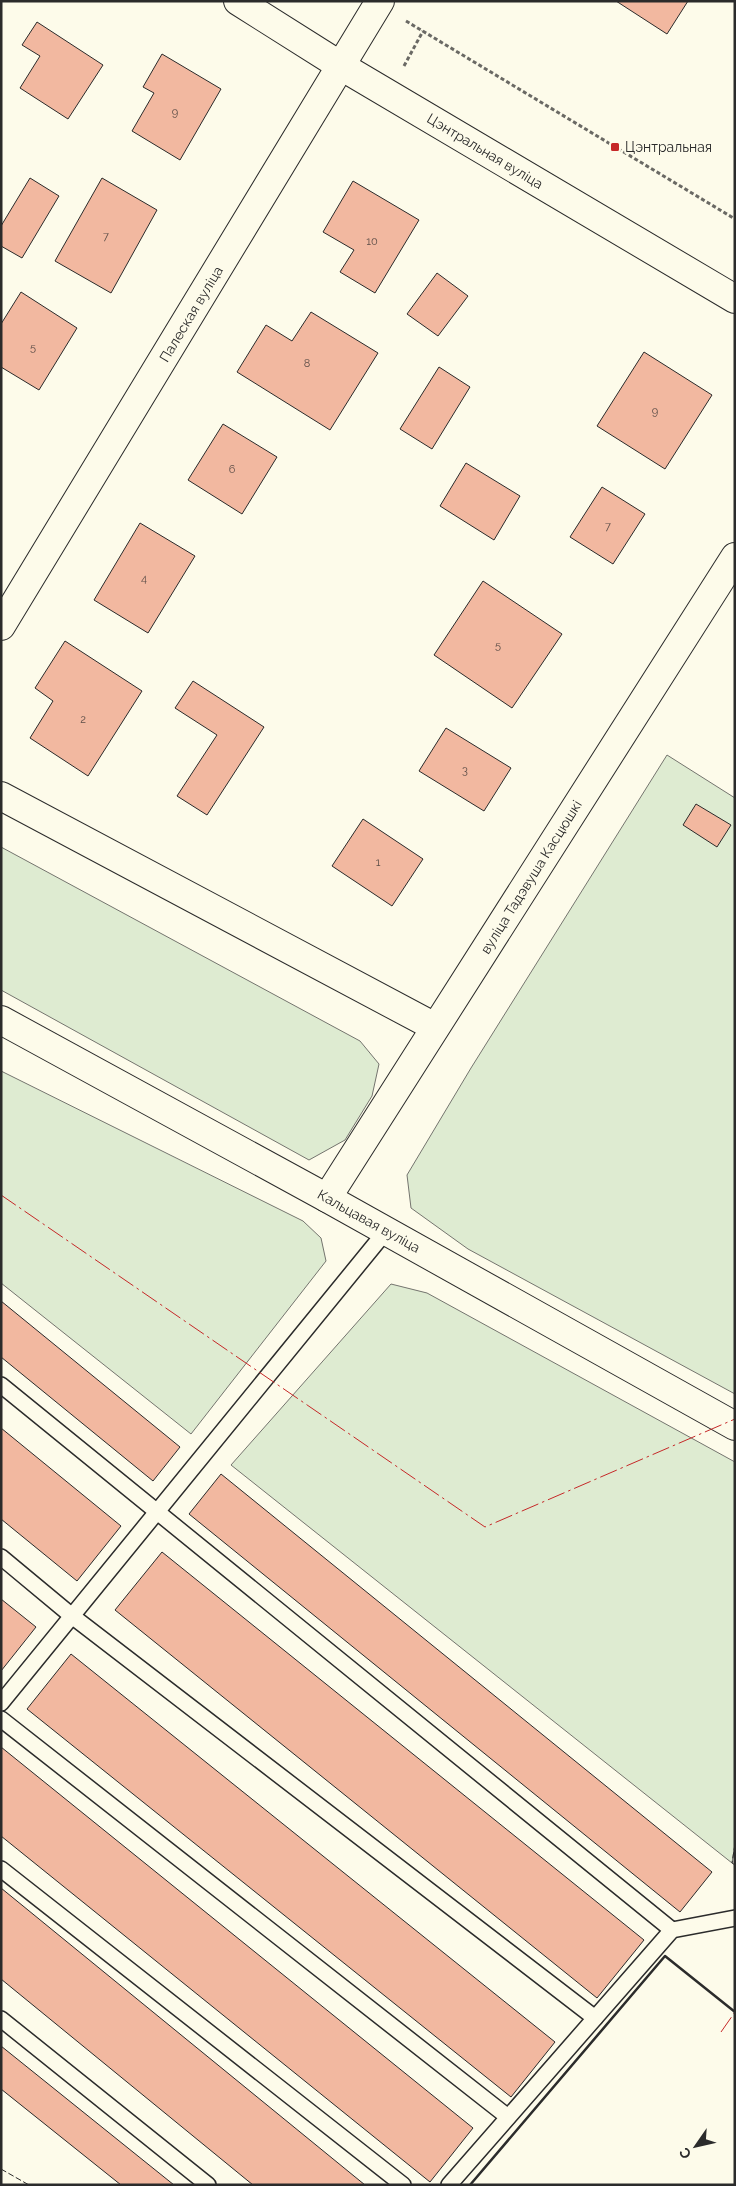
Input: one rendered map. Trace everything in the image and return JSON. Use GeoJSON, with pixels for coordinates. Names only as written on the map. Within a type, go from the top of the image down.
{"type":"FeatureCollection","features":[{"type":"Feature","properties":{"kind":"street","name":"Цэнтральная вуліца"},"geometry":{"type":"LineString","coordinates":[[238,1],[341,66],[735,299]]}},
{"type":"Feature","properties":{"kind":"street","name":"Палеская вуліца"},"geometry":{"type":"LineString","coordinates":[[1,626],[379,3]]}},
{"type":"Feature","properties":{"kind":"street","name":"вуліца Тадэвуша Касцюшкі"},"geometry":{"type":"LineString","coordinates":[[327,1198],[735,557]]}},
{"type":"Feature","properties":{"kind":"street"},"geometry":{"type":"LineString","coordinates":[[1,796],[435,1027]]}},
{"type":"Feature","properties":{"kind":"street","name":"Кальцавая вуліца"},"geometry":{"type":"LineString","coordinates":[[1,1020],[327,1198],[735,1426]]}},
{"type":"Feature","properties":{"kind":"lane"},"geometry":{"type":"LineString","coordinates":[[1,1703],[386,1231]]}},
{"type":"Feature","properties":{"kind":"lane"},"geometry":{"type":"LineString","coordinates":[[1,1385],[672,1930]]}},
{"type":"Feature","properties":{"kind":"lane"},"geometry":{"type":"LineString","coordinates":[[1,1557],[72,1616],[595,2018]]}},
{"type":"Feature","properties":{"kind":"lane"},"geometry":{"type":"LineString","coordinates":[[1,1719],[508,2117]]}},
{"type":"Feature","properties":{"kind":"lane"},"geometry":{"type":"LineString","coordinates":[[1,1869],[403,2185]]}},
{"type":"Feature","properties":{"kind":"lane"},"geometry":{"type":"LineString","coordinates":[[450,2185],[672,1930],[735,1918]]}},
{"type":"Feature","properties":{"kind":"lane"},"geometry":{"type":"LineString","coordinates":[[1,2019],[208,2185]]}},
{"type":"Feature","properties":{"kind":"path"},"geometry":{"type":"LineString","coordinates":[[379,3],[735,219]]}},
{"type":"Feature","properties":{"kind":"green space"},"geometry":{"type":"Polygon","coordinates":[[[667,755],[735,798],[735,1394],[468,1249],[411,1208],[407,1175],[471,1068],[667,755]]]}},
{"type":"Feature","properties":{"kind":"green space"},"geometry":{"type":"Polygon","coordinates":[[[1,847],[360,1041],[379,1064],[372,1096],[345,1140],[309,1160],[1,990],[1,847]]]}},
{"type":"Feature","properties":{"kind":"green space"},"geometry":{"type":"Polygon","coordinates":[[[1,1071],[303,1221],[321,1238],[326,1261],[191,1434],[1,1283],[1,1071]]]}},
{"type":"Feature","properties":{"kind":"green space"},"geometry":{"type":"Polygon","coordinates":[[[391,1284],[427,1293],[735,1462],[735,1844],[732,1863],[231,1465],[391,1284]]]}},
{"type":"Feature","properties":{"kind":"building"},"geometry":{"type":"Polygon","coordinates":[[[616,1],[688,1],[667,34],[616,1]]]}},
{"type":"Feature","properties":{"kind":"building"},"geometry":{"type":"Polygon","coordinates":[[[37,22],[103,65],[68,119],[20,88],[40,56],[22,45],[37,22]]]}},
{"type":"Feature","properties":{"kind":"building"},"geometry":{"type":"Polygon","coordinates":[[[162,54],[221,89],[180,160],[132,131],[154,93],[143,87],[162,54]]]}},
{"type":"Feature","properties":{"kind":"building"},"geometry":{"type":"Polygon","coordinates":[[[30,178],[59,196],[22,258],[1,246],[1,226],[30,178]]]}},
{"type":"Feature","properties":{"kind":"building"},"geometry":{"type":"Polygon","coordinates":[[[102,178],[157,210],[111,293],[55,261],[102,178]]]}},
{"type":"Feature","properties":{"kind":"building"},"geometry":{"type":"Polygon","coordinates":[[[353,181],[419,220],[375,293],[340,272],[354,250],[323,232],[353,181]]]}},
{"type":"Feature","properties":{"kind":"building"},"geometry":{"type":"Polygon","coordinates":[[[437,273],[468,296],[438,336],[407,314],[437,273]]]}},
{"type":"Feature","properties":{"kind":"building"},"geometry":{"type":"Polygon","coordinates":[[[21,292],[77,328],[39,390],[1,367],[1,324],[21,292]]]}},
{"type":"Feature","properties":{"kind":"building"},"geometry":{"type":"Polygon","coordinates":[[[311,312],[378,353],[330,430],[237,372],[266,325],[292,341],[311,312]]]}},
{"type":"Feature","properties":{"kind":"building"},"geometry":{"type":"Polygon","coordinates":[[[644,352],[712,395],[665,469],[597,426],[644,352]]]}},
{"type":"Feature","properties":{"kind":"building"},"geometry":{"type":"Polygon","coordinates":[[[439,367],[470,387],[432,449],[400,429],[439,367]]]}},
{"type":"Feature","properties":{"kind":"building"},"geometry":{"type":"Polygon","coordinates":[[[223,424],[277,457],[242,514],[188,480],[223,424]]]}},
{"type":"Feature","properties":{"kind":"building"},"geometry":{"type":"Polygon","coordinates":[[[466,463],[520,496],[494,540],[440,506],[466,463]]]}},
{"type":"Feature","properties":{"kind":"building"},"geometry":{"type":"Polygon","coordinates":[[[602,487],[645,514],[613,564],[570,537],[602,487]]]}},
{"type":"Feature","properties":{"kind":"building"},"geometry":{"type":"Polygon","coordinates":[[[140,523],[195,556],[148,633],[94,600],[140,523]]]}},
{"type":"Feature","properties":{"kind":"building"},"geometry":{"type":"Polygon","coordinates":[[[483,581],[562,634],[512,708],[434,655],[483,581]]]}},
{"type":"Feature","properties":{"kind":"building"},"geometry":{"type":"Polygon","coordinates":[[[65,641],[142,691],[88,776],[30,738],[53,701],[35,688],[65,641]]]}},
{"type":"Feature","properties":{"kind":"building"},"geometry":{"type":"Polygon","coordinates":[[[193,681],[264,727],[207,815],[177,796],[217,735],[175,708],[193,681]]]}},
{"type":"Feature","properties":{"kind":"building"},"geometry":{"type":"Polygon","coordinates":[[[446,728],[511,768],[484,811],[419,771],[446,728]]]}},
{"type":"Feature","properties":{"kind":"building"},"geometry":{"type":"Polygon","coordinates":[[[696,804],[731,825],[717,847],[683,825],[696,804]]]}},
{"type":"Feature","properties":{"kind":"building"},"geometry":{"type":"Polygon","coordinates":[[[363,819],[423,859],[392,906],[332,866],[363,819]]]}},
{"type":"Feature","properties":{"kind":"building"},"geometry":{"type":"Polygon","coordinates":[[[1,1301],[180,1447],[153,1481],[1,1357],[1,1301]]]}},
{"type":"Feature","properties":{"kind":"building"},"geometry":{"type":"Polygon","coordinates":[[[1,1428],[121,1526],[77,1581],[1,1519],[1,1428]]]}},
{"type":"Feature","properties":{"kind":"building"},"geometry":{"type":"Polygon","coordinates":[[[221,1474],[712,1872],[680,1912],[189,1514],[221,1474]]]}},
{"type":"Feature","properties":{"kind":"building"},"geometry":{"type":"Polygon","coordinates":[[[162,1552],[644,1940],[597,1998],[115,1610],[162,1552]]]}},
{"type":"Feature","properties":{"kind":"building"},"geometry":{"type":"Polygon","coordinates":[[[1,1599],[36,1627],[1,1671],[1,1599]]]}},
{"type":"Feature","properties":{"kind":"building"},"geometry":{"type":"Polygon","coordinates":[[[71,1654],[555,2042],[511,2097],[27,1709],[71,1654]]]}},
{"type":"Feature","properties":{"kind":"building"},"geometry":{"type":"Polygon","coordinates":[[[1,1747],[473,2128],[430,2182],[1,1836],[1,1747]]]}},
{"type":"Feature","properties":{"kind":"building"},"geometry":{"type":"Polygon","coordinates":[[[1,1888],[365,2185],[253,2185],[1,1979],[1,1888]]]}},
{"type":"Feature","properties":{"kind":"building"},"geometry":{"type":"Polygon","coordinates":[[[1,2046],[174,2185],[121,2185],[1,2089],[1,2046]]]}},
{"type":"Feature","properties":{"kind":"fence"},"geometry":{"type":"LineString","coordinates":[[735,1844],[732,1863],[735,1865]]}},
{"type":"Feature","properties":{"kind":"fence"},"geometry":{"type":"LineString","coordinates":[[1,2169],[29,2185]]}},
{"type":"Feature","properties":{"kind":"wall"},"geometry":{"type":"LineString","coordinates":[[470,2185],[665,1956],[735,2012]]}},
{"type":"Feature","properties":{"kind":"power"},"geometry":{"type":"LineString","coordinates":[[1,1195],[485,1527],[735,1419]]}},
{"type":"Feature","properties":{"kind":"power"},"geometry":{"type":"LineString","coordinates":[[721,2032],[735,2012]]}},
{"type":"Feature","properties":{"kind":"place","name":"Цэнтральная"},"geometry":{"type":"Point","coordinates":[615,147]}}]}
